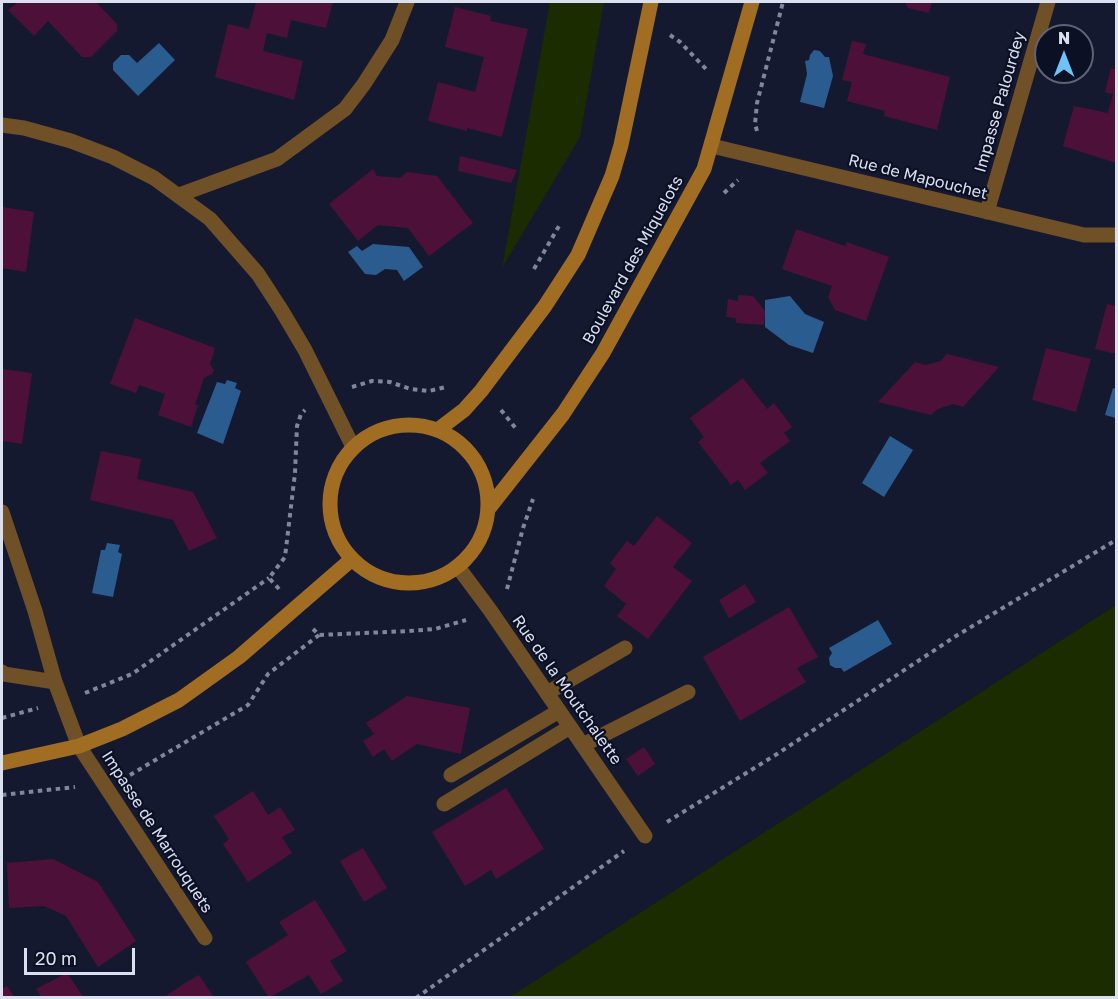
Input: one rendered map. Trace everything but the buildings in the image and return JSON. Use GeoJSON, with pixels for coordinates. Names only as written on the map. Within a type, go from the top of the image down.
{"type":"FeatureCollection","features":[{"type":"Feature","properties":{"kind":"main road"},"geometry":{"type":"LineString","coordinates":[[439,429],[464,410],[481,391],[545,306],[578,255],[591,229],[612,176],[621,145],[651,2]]}},
{"type":"Feature","properties":{"kind":"main road","name":"Boulevard des Miquelots"},"geometry":{"type":"LineString","coordinates":[[489,508],[563,414],[603,352],[704,169],[752,2]]}},
{"type":"Feature","properties":{"kind":"main road"},"geometry":{"type":"LineString","coordinates":[[416,424],[439,429],[460,442],[477,461],[487,484],[489,508],[484,530],[474,551],[458,567],[437,578],[415,583],[392,581],[370,573],[352,559],[338,538],[331,515],[331,490],[339,467],[353,447],[371,434],[393,426],[416,424]]}},
{"type":"Feature","properties":{"kind":"main road"},"geometry":{"type":"LineString","coordinates":[[2,763],[79,746],[151,716],[208,681],[239,657],[352,559]]}},
{"type":"Feature","properties":{"kind":"street"},"geometry":{"type":"LineString","coordinates":[[179,195],[277,159],[345,110],[392,40],[406,2]]}},
{"type":"Feature","properties":{"kind":"street","name":"Impasse Palourdey"},"geometry":{"type":"LineString","coordinates":[[987,212],[1048,2]]}},
{"type":"Feature","properties":{"kind":"street"},"geometry":{"type":"LineString","coordinates":[[2,125],[24,128],[92,149],[154,178],[210,219],[258,274],[305,350],[353,447]]}},
{"type":"Feature","properties":{"kind":"street","name":"Rue de Mapouchet"},"geometry":{"type":"LineString","coordinates":[[712,146],[1084,235],[1116,235]]}},
{"type":"Feature","properties":{"kind":"street","name":"Impasse de Marrouquets"},"geometry":{"type":"LineString","coordinates":[[2,512],[35,611],[55,682],[79,746],[205,938]]}},
{"type":"Feature","properties":{"kind":"street","name":"Rue de la Moutchalette"},"geometry":{"type":"LineString","coordinates":[[458,567],[645,836]]}},
{"type":"Feature","properties":{"kind":"street"},"geometry":{"type":"LineString","coordinates":[[547,693],[625,648]]}},
{"type":"Feature","properties":{"kind":"street"},"geometry":{"type":"LineString","coordinates":[[2,672],[55,682]]}},
{"type":"Feature","properties":{"kind":"street"},"geometry":{"type":"LineString","coordinates":[[583,745],[688,692]]}},
{"type":"Feature","properties":{"kind":"street"},"geometry":{"type":"LineString","coordinates":[[452,775],[559,711]]}},
{"type":"Feature","properties":{"kind":"street"},"geometry":{"type":"LineString","coordinates":[[444,804],[570,727]]}},
{"type":"Feature","properties":{"kind":"path"},"geometry":{"type":"LineString","coordinates":[[647,23],[660,28],[681,42],[709,71],[760,89]]}},
{"type":"Feature","properties":{"kind":"path"},"geometry":{"type":"LineString","coordinates":[[481,391],[508,417],[524,440],[535,449]]}},
{"type":"Feature","properties":{"kind":"path"},"geometry":{"type":"LineString","coordinates":[[416,998],[645,836],[777,754],[956,636],[1116,540]]}},
{"type":"Feature","properties":{"kind":"path"},"geometry":{"type":"LineString","coordinates":[[2,718],[103,687],[132,674],[269,578]]}},
{"type":"Feature","properties":{"kind":"green space"},"geometry":{"type":"Polygon","coordinates":[[[550,2],[604,2],[580,137],[502,268],[550,2]]]}},
{"type":"Feature","properties":{"kind":"green space"},"geometry":{"type":"Polygon","coordinates":[[[1116,605],[1116,997],[510,997],[1116,605]]]}},
{"type":"Feature","properties":{"kind":"water"},"geometry":{"type":"Polygon","coordinates":[[[159,43],[175,60],[138,96],[113,70],[113,63],[121,55],[129,55],[137,63],[159,43]]]}},
{"type":"Feature","properties":{"kind":"water"},"geometry":{"type":"Polygon","coordinates":[[[814,50],[829,57],[833,76],[824,108],[800,102],[807,74],[805,61],[809,60],[814,50]]]}},
{"type":"Feature","properties":{"kind":"water"},"geometry":{"type":"Polygon","coordinates":[[[373,244],[409,247],[423,267],[404,281],[397,270],[385,269],[376,275],[365,274],[348,252],[357,246],[362,251],[373,244]]]}},
{"type":"Feature","properties":{"kind":"water"},"geometry":{"type":"Polygon","coordinates":[[[790,296],[805,314],[824,322],[813,353],[789,345],[765,327],[765,300],[790,296]]]}},
{"type":"Feature","properties":{"kind":"water"},"geometry":{"type":"Polygon","coordinates":[[[227,380],[237,383],[235,388],[241,391],[223,444],[197,433],[217,382],[225,384],[227,380]]]}},
{"type":"Feature","properties":{"kind":"water"},"geometry":{"type":"Polygon","coordinates":[[[1113,388],[1116,389],[1116,418],[1105,415],[1113,388]]]}},
{"type":"Feature","properties":{"kind":"water"},"geometry":{"type":"Polygon","coordinates":[[[890,436],[913,450],[884,497],[862,483],[890,436]]]}},
{"type":"Feature","properties":{"kind":"water"},"geometry":{"type":"Polygon","coordinates":[[[107,543],[120,545],[118,552],[122,554],[113,597],[92,593],[101,550],[105,550],[107,543]]]}},
{"type":"Feature","properties":{"kind":"water"},"geometry":{"type":"Polygon","coordinates":[[[878,620],[892,644],[844,672],[841,668],[830,665],[829,658],[832,653],[829,648],[878,620]]]}}]}
